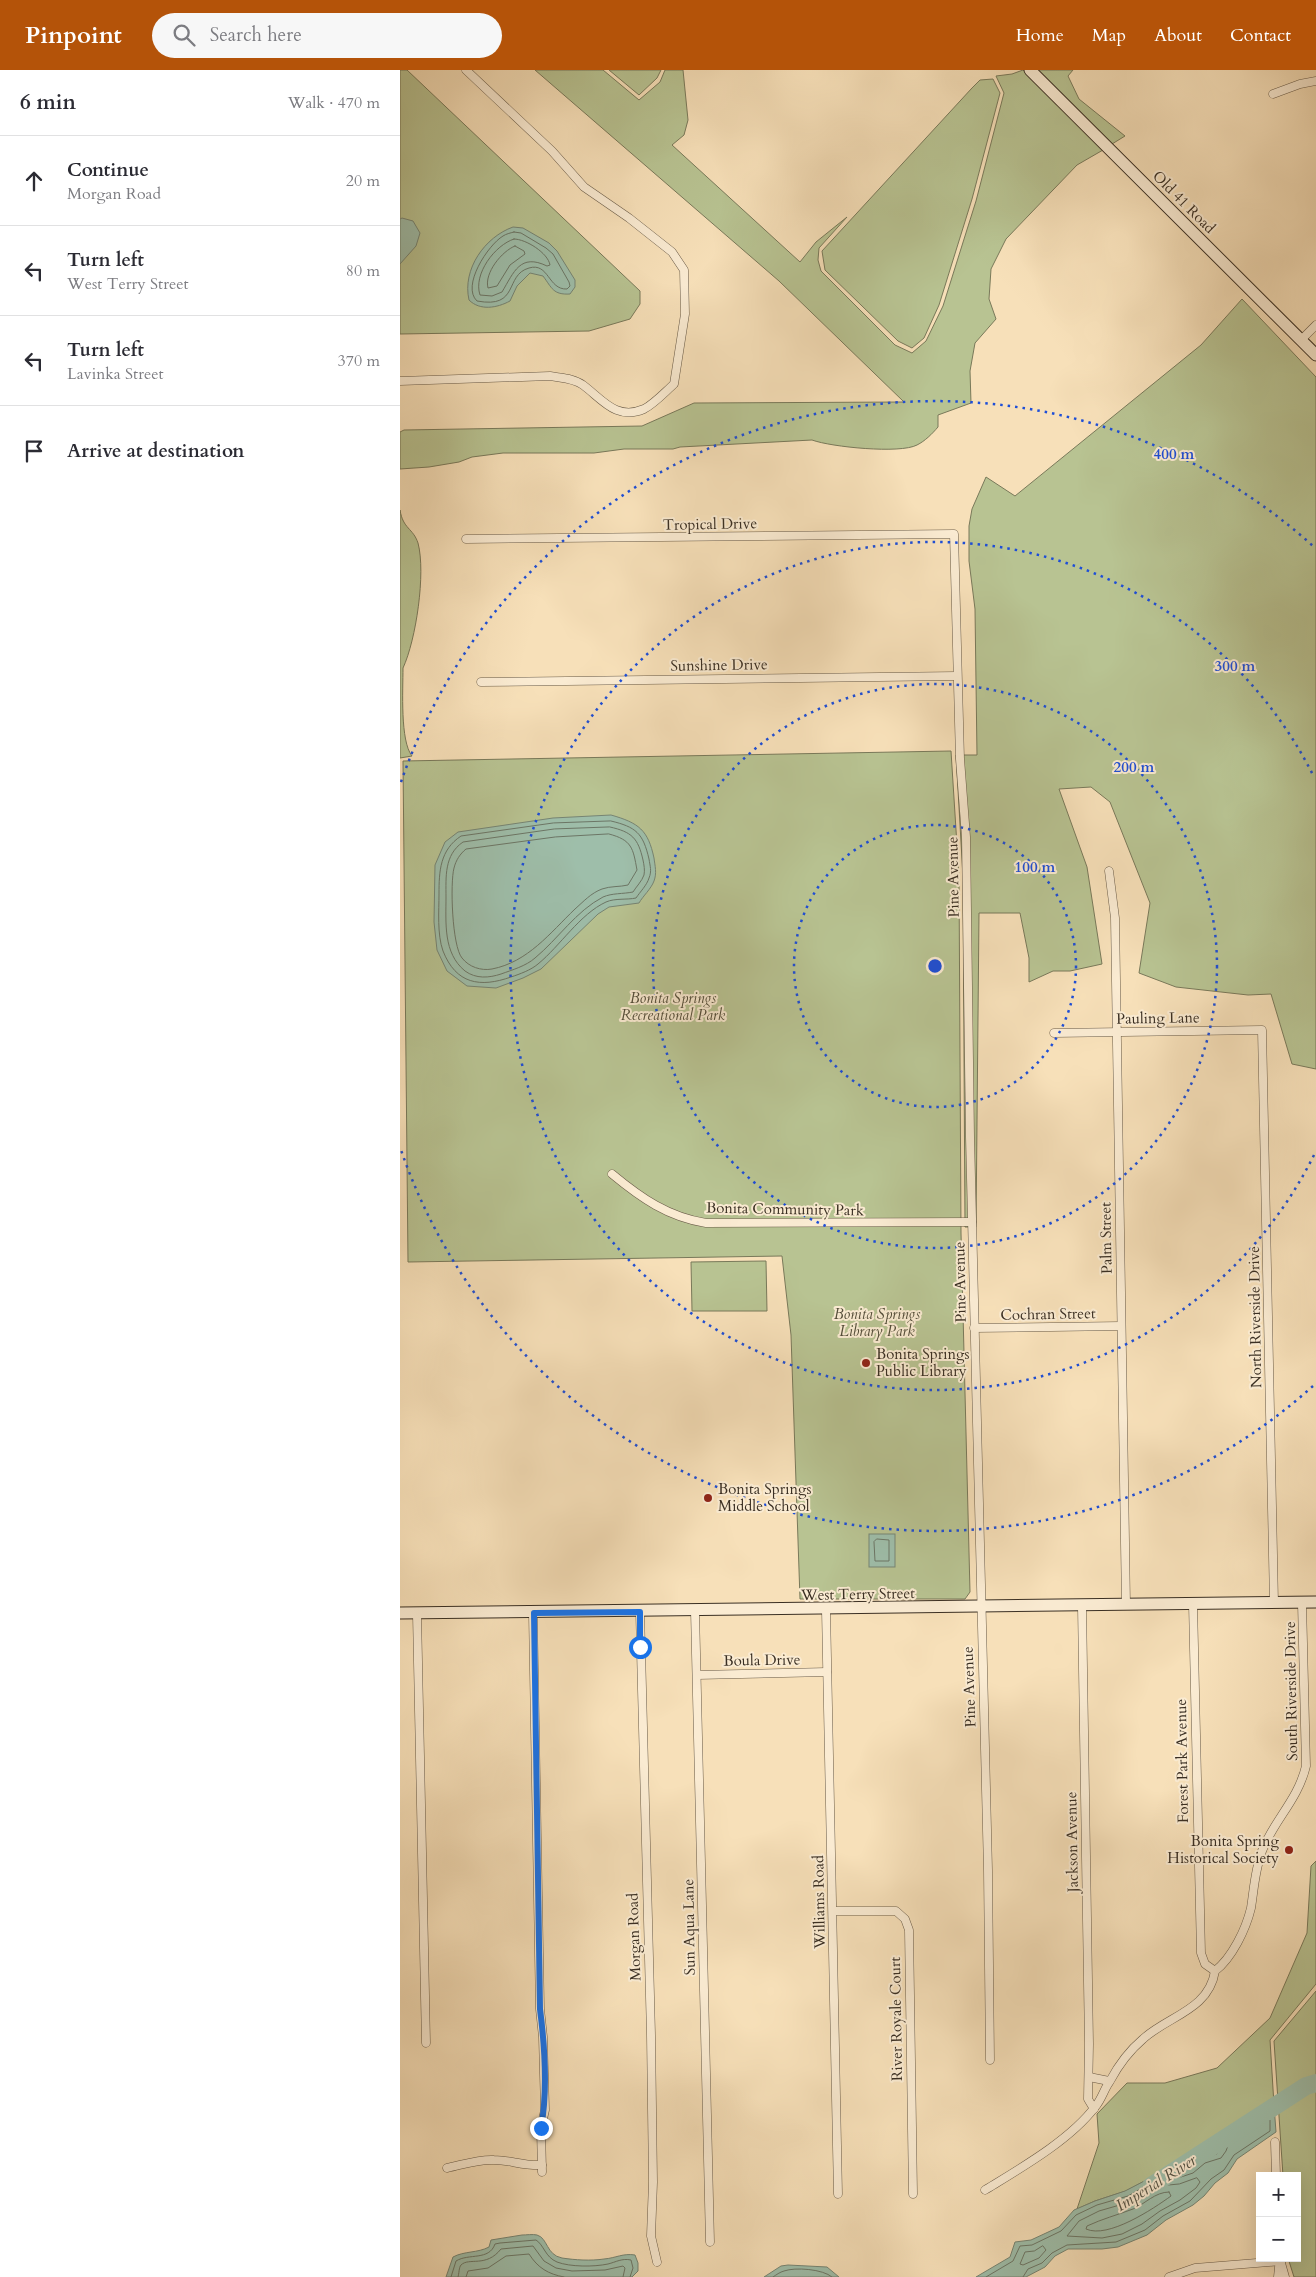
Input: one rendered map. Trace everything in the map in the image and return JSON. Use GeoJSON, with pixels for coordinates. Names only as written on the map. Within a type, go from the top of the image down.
{"type":"FeatureCollection","features":[{"type":"Feature","properties":{"kind":"street"},"geometry":{"type":"LineString","coordinates":[[400,381],[550,376],[582,384],[608,408],[626,412],[644,409],[674,384],[685,314],[684,270],[672,252],[629,218],[584,187],[527,126],[466,70]]}},
{"type":"Feature","properties":{"kind":"street","name":"Old 41 Road"},"geometry":{"type":"LineString","coordinates":[[1030,70],[1316,355]]}},
{"type":"Feature","properties":{"kind":"street"},"geometry":{"type":"LineString","coordinates":[[1273,94],[1300,84],[1316,81]]}},
{"type":"Feature","properties":{"kind":"street"},"geometry":{"type":"LineString","coordinates":[[1301,340],[1316,325]]}},
{"type":"Feature","properties":{"kind":"street","name":"Tropical Drive"},"geometry":{"type":"LineString","coordinates":[[466,539],[954,534]]}},
{"type":"Feature","properties":{"kind":"street","name":"Pine Avenue"},"geometry":{"type":"LineString","coordinates":[[954,534],[960,759],[966,837],[974,1328],[988,1870],[990,2060]]}},
{"type":"Feature","properties":{"kind":"street","name":"Sunshine Drive"},"geometry":{"type":"LineString","coordinates":[[481,682],[957,676]]}},
{"type":"Feature","properties":{"kind":"street","name":"Palm Street"},"geometry":{"type":"LineString","coordinates":[[1110,870],[1115,918],[1126,1605]]}},
{"type":"Feature","properties":{"kind":"street","name":"Pauling Lane"},"geometry":{"type":"LineString","coordinates":[[1054,1033],[1262,1030]]}},
{"type":"Feature","properties":{"kind":"street","name":"North Riverside Drive"},"geometry":{"type":"LineString","coordinates":[[1262,1030],[1274,1603]]}},
{"type":"Feature","properties":{"kind":"street","name":"Bonita Community Park"},"geometry":{"type":"LineString","coordinates":[[612,1174],[644,1200],[664,1211],[692,1221],[706,1223],[972,1222]]}},
{"type":"Feature","properties":{"kind":"street","name":"Cochran Street"},"geometry":{"type":"LineString","coordinates":[[974,1328],[1121,1326]]}},
{"type":"Feature","properties":{"kind":"street","name":"West Terry Street"},"geometry":{"type":"LineString","coordinates":[[400,1614],[981,1608],[1316,1602]]}},
{"type":"Feature","properties":{"kind":"street","name":"South Riverside Drive"},"geometry":{"type":"LineString","coordinates":[[985,2190],[1054,2144],[1094,2108],[1109,2082],[1143,2038],[1202,2000],[1213,1981],[1215,1971],[1223,1964],[1246,1921],[1261,1853],[1299,1788],[1306,1766],[1302,1603]]}},
{"type":"Feature","properties":{"kind":"street","name":"Forest Park Avenue"},"geometry":{"type":"LineString","coordinates":[[1193,1604],[1201,1954],[1206,1964],[1215,1971]]}},
{"type":"Feature","properties":{"kind":"street","name":"Jackson Avenue"},"geometry":{"type":"LineString","coordinates":[[1082,1606],[1088,2098],[1094,2108]]}},
{"type":"Feature","properties":{"kind":"street","name":"Williams Road"},"geometry":{"type":"LineString","coordinates":[[826,1610],[838,2194]]}},
{"type":"Feature","properties":{"kind":"street","name":"Sun Aqua Lane"},"geometry":{"type":"LineString","coordinates":[[695,1611],[710,2242]]}},
{"type":"Feature","properties":{"kind":"street","name":"Morgan Road"},"geometry":{"type":"LineString","coordinates":[[640,1612],[651,2054],[652,2236],[657,2262]]}},
{"type":"Feature","properties":{"kind":"street"},"geometry":{"type":"LineString","coordinates":[[447,2168],[486,2160],[497,2160],[542,2169],[541,2128],[545,2101],[543,2036],[540,2009],[534,1613]]}},
{"type":"Feature","properties":{"kind":"street"},"geometry":{"type":"LineString","coordinates":[[417,1614],[426,2043]]}},
{"type":"Feature","properties":{"kind":"street","name":"Boula Drive"},"geometry":{"type":"LineString","coordinates":[[697,1675],[827,1672]]}},
{"type":"Feature","properties":{"kind":"street","name":"River Royale Court"},"geometry":{"type":"LineString","coordinates":[[833,1911],[896,1911],[905,1918],[909,1930],[913,2194]]}},
{"type":"Feature","properties":{"kind":"street"},"geometry":{"type":"LineString","coordinates":[[1089,2077],[1109,2082]]}},
{"type":"Feature","properties":{"kind":"street"},"geometry":{"type":"LineString","coordinates":[[1274,2142],[1276,2172]]}},
{"type":"Feature","properties":{"kind":"street"},"geometry":{"type":"LineString","coordinates":[[1169,2277],[1196,2268],[1260,2262]]}},
{"type":"Feature","properties":{"kind":"street"},"geometry":{"type":"LineString","coordinates":[[1278,2277],[1281,2262]]}},
{"type":"Feature","properties":{"kind":"street"},"geometry":{"type":"LineString","coordinates":[[1281,2262],[1285,2277]]}},
{"type":"Feature","properties":{"kind":"green space"},"geometry":{"type":"Polygon","coordinates":[[[400,70],[407,70],[640,291],[640,304],[630,319],[589,331],[400,334],[400,70]]]}},
{"type":"Feature","properties":{"kind":"green space"},"geometry":{"type":"Polygon","coordinates":[[[535,70],[603,70],[639,100],[660,82],[665,70],[683,70],[688,120],[684,135],[672,145],[800,262],[816,242],[847,217],[819,248],[818,260],[821,271],[895,345],[912,353],[926,341],[943,306],[976,201],[1004,93],[996,76],[1012,74],[1023,70],[1103,150],[1077,165],[1006,239],[991,269],[989,299],[996,319],[975,343],[970,371],[971,403],[938,415],[938,427],[917,445],[908,448],[881,449],[834,445],[812,440],[680,447],[673,449],[624,449],[594,453],[503,453],[472,457],[459,462],[429,467],[400,469],[400,432],[404,430],[642,426],[694,403],[904,402],[779,281],[535,70]]]}},
{"type":"Feature","properties":{"kind":"green space"},"geometry":{"type":"Polygon","coordinates":[[[609,70],[661,70],[657,78],[639,95],[609,70]]]}},
{"type":"Feature","properties":{"kind":"green space"},"geometry":{"type":"Polygon","coordinates":[[[1038,70],[1073,70],[1068,76],[1079,99],[1125,136],[1112,144],[1038,70]]]}},
{"type":"Feature","properties":{"kind":"green space"},"geometry":{"type":"Polygon","coordinates":[[[993,79],[1000,93],[972,199],[939,305],[924,338],[912,348],[898,341],[825,270],[822,251],[972,88],[980,80],[993,79]]]}},
{"type":"Feature","properties":{"kind":"green space"},"geometry":{"type":"Polygon","coordinates":[[[1242,299],[1316,377],[1316,1069],[1292,1064],[1271,994],[1248,995],[1176,987],[1139,973],[1150,903],[1110,802],[1091,787],[1059,789],[1087,867],[1102,964],[1070,971],[1053,971],[1029,982],[1029,958],[1020,913],[979,913],[976,1227],[965,1227],[963,877],[956,755],[977,755],[975,609],[969,561],[969,526],[972,509],[986,477],[1015,496],[1201,345],[1242,299]]]}},
{"type":"Feature","properties":{"kind":"green space"},"geometry":{"type":"Polygon","coordinates":[[[400,510],[403,521],[414,534],[418,543],[421,571],[416,624],[403,668],[404,727],[408,749],[412,756],[400,758],[400,510]]]}},
{"type":"Feature","properties":{"kind":"green space","name":"Bonita Springs Recreational Park"},"geometry":{"type":"Polygon","coordinates":[[[951,751],[959,877],[961,1233],[970,1592],[965,1599],[800,1599],[791,1335],[782,1256],[408,1262],[403,761],[951,751]]]}},
{"type":"Feature","properties":{"kind":"green space"},"geometry":{"type":"Polygon","coordinates":[[[766,1261],[767,1311],[692,1311],[691,1262],[766,1261]]]}},
{"type":"Feature","properties":{"kind":"green space"},"geometry":{"type":"Polygon","coordinates":[[[1316,1861],[1316,1984],[1270,2040],[1274,2105],[1250,2126],[1232,2131],[1217,2154],[1203,2158],[1191,2169],[1154,2176],[1126,2191],[1077,2209],[1099,2143],[1097,2114],[1127,2083],[1165,2083],[1217,2068],[1270,2018],[1307,1933],[1311,1866],[1316,1861]]]}},
{"type":"Feature","properties":{"kind":"green space"},"geometry":{"type":"Polygon","coordinates":[[[1316,1991],[1316,2277],[1294,2277],[1289,2262],[1301,2262],[1301,2172],[1283,2172],[1274,2041],[1316,1991]]]}},
{"type":"Feature","properties":{"kind":"water"},"geometry":{"type":"Polygon","coordinates":[[[400,219],[413,221],[420,233],[416,246],[400,264],[400,219]]]}},
{"type":"Feature","properties":{"kind":"water"},"geometry":{"type":"Polygon","coordinates":[[[513,227],[523,228],[549,243],[557,251],[575,280],[575,287],[570,294],[556,292],[543,276],[530,273],[517,286],[510,301],[494,307],[483,307],[469,300],[469,277],[472,266],[478,256],[493,238],[513,227]]]}},
{"type":"Feature","properties":{"kind":"water"},"geometry":{"type":"Polygon","coordinates":[[[611,815],[629,821],[641,829],[652,848],[656,872],[655,878],[639,903],[609,907],[598,914],[541,969],[496,988],[467,986],[447,971],[437,950],[434,922],[435,865],[445,842],[458,832],[553,818],[611,815]]]}},
{"type":"Feature","properties":{"kind":"water"},"geometry":{"type":"Polygon","coordinates":[[[869,1534],[895,1534],[895,1567],[869,1567],[869,1534]]]}},
{"type":"Feature","properties":{"kind":"water"},"geometry":{"type":"Polygon","coordinates":[[[1274,2105],[1276,2132],[1237,2159],[1228,2173],[1193,2205],[1166,2220],[1147,2235],[1118,2247],[1068,2249],[1055,2256],[1045,2267],[1026,2277],[976,2277],[1010,2257],[1015,2242],[1031,2240],[1059,2227],[1074,2210],[1125,2191],[1154,2176],[1191,2169],[1203,2158],[1217,2154],[1222,2148],[1225,2134],[1247,2127],[1274,2105]]]}},
{"type":"Feature","properties":{"kind":"water"},"geometry":{"type":"Polygon","coordinates":[[[522,2235],[541,2237],[553,2254],[562,2258],[594,2260],[635,2255],[638,2271],[632,2277],[446,2277],[453,2257],[485,2249],[489,2247],[491,2240],[522,2235]]]}},
{"type":"Feature","properties":{"kind":"water"},"geometry":{"type":"Polygon","coordinates":[[[781,2266],[827,2267],[839,2277],[764,2277],[781,2266]]]}},
{"type":"Feature","properties":{"kind":"waterway","name":"Imperial River"},"geometry":{"type":"LineString","coordinates":[[1151,2186],[1306,2086],[1316,2083]]}},
{"type":"Feature","properties":{"kind":"place","name":"Bonita Springs Public Library"},"geometry":{"type":"Point","coordinates":[866,1363]}},
{"type":"Feature","properties":{"kind":"place","name":"Bonita Springs Middle School"},"geometry":{"type":"Point","coordinates":[708,1498]}},
{"type":"Feature","properties":{"kind":"place","name":"Bonita Spring Historical Society"},"geometry":{"type":"Point","coordinates":[1289,1850]}},
{"type":"Feature","properties":{"kind":"route"},"geometry":{"type":"LineString","coordinates":[[541,2128],[545,2110],[543,2036],[540,2009],[534,1613],[640,1612],[640,1647]]}},
{"type":"Feature","properties":{"kind":"park label","name":"Bonita Springs Library Park"},"geometry":{"type":"Point","coordinates":[877,1322]}}]}
